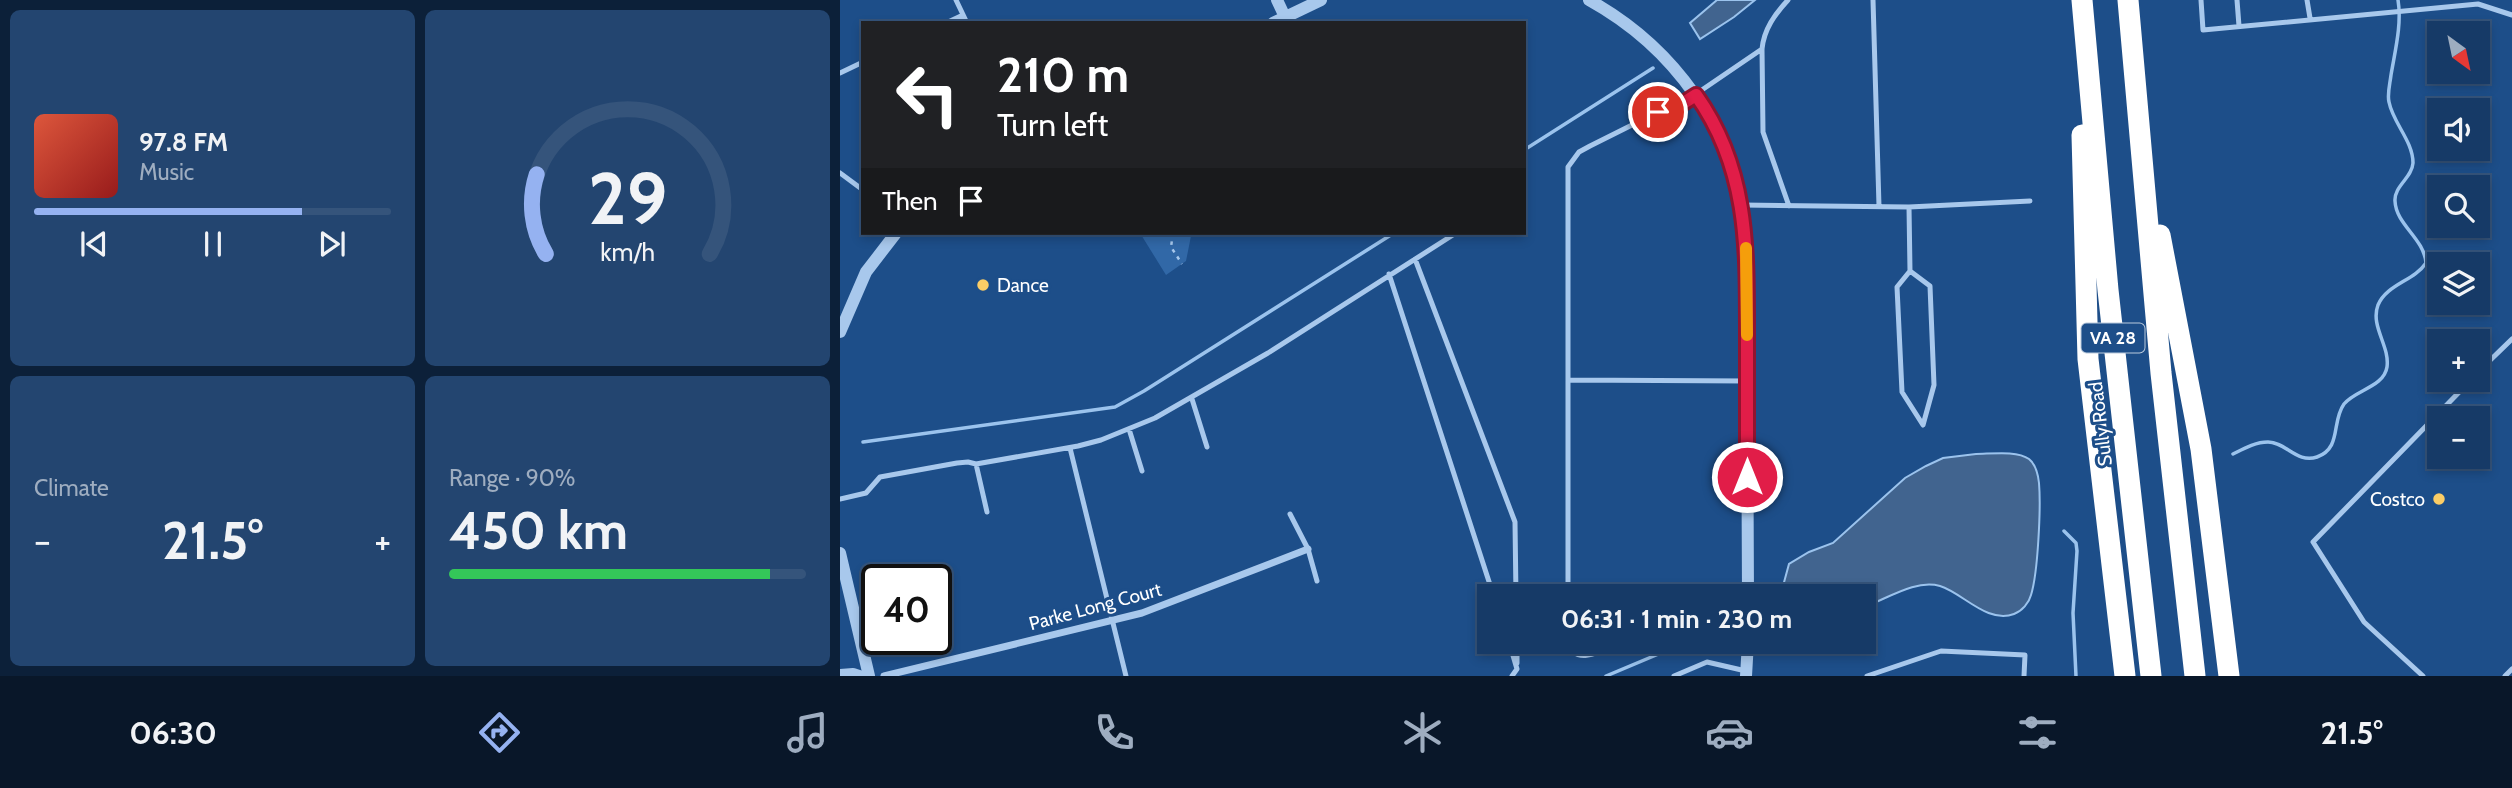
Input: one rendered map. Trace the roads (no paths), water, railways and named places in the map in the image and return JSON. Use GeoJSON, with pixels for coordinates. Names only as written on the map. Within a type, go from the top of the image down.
{"type":"FeatureCollection","features":[{"type":"Feature","properties":{"kind":"highway"},"geometry":{"type":"LineString","coordinates":[[2080,0],[2088,359],[2125,676]]}},
{"type":"Feature","properties":{"kind":"highway","name":"Sully Road"},"geometry":{"type":"LineString","coordinates":[[2080,0],[2108,289],[2151,676]]}},
{"type":"Feature","properties":{"kind":"highway","name":"VA 28"},"geometry":{"type":"LineString","coordinates":[[2128,0],[2161,373],[2195,676]]}},
{"type":"Feature","properties":{"kind":"highway"},"geometry":{"type":"LineString","coordinates":[[2138,116],[2201,449],[2230,676]]}},
{"type":"Feature","properties":{"kind":"highway"},"geometry":{"type":"LineString","coordinates":[[2118,602],[2119,676]]}},
{"type":"Feature","properties":{"kind":"highway"},"geometry":{"type":"LineString","coordinates":[[2226,642],[2235,676]]}},
{"type":"Feature","properties":{"kind":"street"},"geometry":{"type":"LineString","coordinates":[[1277,0],[1279,20],[1321,0]]}},
{"type":"Feature","properties":{"kind":"street"},"geometry":{"type":"LineString","coordinates":[[1589,0],[1625,22],[1659,50],[1696,95],[1722,141],[1737,184],[1747,251],[1748,584]]}},
{"type":"Feature","properties":{"kind":"street"},"geometry":{"type":"LineString","coordinates":[[840,332],[866,272],[894,235]]}},
{"type":"Feature","properties":{"kind":"street","name":"Parke Long Court"},"geometry":{"type":"LineString","coordinates":[[884,676],[1142,613],[1308,549]]}},
{"type":"Feature","properties":{"kind":"street"},"geometry":{"type":"LineString","coordinates":[[840,552],[869,676]]}},
{"type":"Feature","properties":{"kind":"street"},"geometry":{"type":"LineString","coordinates":[[1746,673],[1747,654]]}},
{"type":"Feature","properties":{"kind":"street"},"geometry":{"type":"LineString","coordinates":[[840,675],[859,676]]}},
{"type":"Feature","properties":{"kind":"lane"},"geometry":{"type":"LineString","coordinates":[[956,0],[966,21]]}},
{"type":"Feature","properties":{"kind":"lane"},"geometry":{"type":"LineString","coordinates":[[1788,0],[1763,36],[1762,49],[1763,132],[1789,206]]}},
{"type":"Feature","properties":{"kind":"lane"},"geometry":{"type":"LineString","coordinates":[[1873,0],[1880,206]]}},
{"type":"Feature","properties":{"kind":"lane"},"geometry":{"type":"LineString","coordinates":[[2201,0],[2203,30],[2478,4],[2512,15]]}},
{"type":"Feature","properties":{"kind":"lane"},"geometry":{"type":"LineString","coordinates":[[2237,0],[2239,26]]}},
{"type":"Feature","properties":{"kind":"lane"},"geometry":{"type":"LineString","coordinates":[[2307,0],[2310,18]]}},
{"type":"Feature","properties":{"kind":"lane"},"geometry":{"type":"LineString","coordinates":[[2496,8],[2499,0]]}},
{"type":"Feature","properties":{"kind":"lane"},"geometry":{"type":"LineString","coordinates":[[950,21],[963,15]]}},
{"type":"Feature","properties":{"kind":"lane"},"geometry":{"type":"LineString","coordinates":[[1568,584],[1568,167],[1579,152],[1658,112],[1671,111],[1762,49]]}},
{"type":"Feature","properties":{"kind":"lane"},"geometry":{"type":"LineString","coordinates":[[840,73],[861,63]]}},
{"type":"Feature","properties":{"kind":"lane"},"geometry":{"type":"LineString","coordinates":[[840,173],[861,189]]}},
{"type":"Feature","properties":{"kind":"lane"},"geometry":{"type":"LineString","coordinates":[[1742,205],[1909,206],[2030,201]]}},
{"type":"Feature","properties":{"kind":"lane"},"geometry":{"type":"LineString","coordinates":[[1909,206],[1910,271],[1897,287],[1902,392],[1923,425],[1934,385],[1930,286],[1910,271]]}},
{"type":"Feature","properties":{"kind":"lane"},"geometry":{"type":"LineString","coordinates":[[840,499],[866,494],[880,477],[957,463],[976,464],[1070,447],[1129,429],[1192,399],[1453,235]]}},
{"type":"Feature","properties":{"kind":"lane"},"geometry":{"type":"LineString","coordinates":[[1415,259],[1515,522],[1516,584]]}},
{"type":"Feature","properties":{"kind":"lane"},"geometry":{"type":"LineString","coordinates":[[1389,274],[1490,584]]}},
{"type":"Feature","properties":{"kind":"lane"},"geometry":{"type":"LineString","coordinates":[[2490,360],[2512,339]]}},
{"type":"Feature","properties":{"kind":"lane"},"geometry":{"type":"LineString","coordinates":[[1568,380],[1747,382]]}},
{"type":"Feature","properties":{"kind":"lane"},"geometry":{"type":"LineString","coordinates":[[2423,676],[2364,622],[2313,542],[2459,392]]}},
{"type":"Feature","properties":{"kind":"lane"},"geometry":{"type":"LineString","coordinates":[[1192,399],[1207,447]]}},
{"type":"Feature","properties":{"kind":"lane"},"geometry":{"type":"LineString","coordinates":[[1129,429],[1142,471]]}},
{"type":"Feature","properties":{"kind":"lane"},"geometry":{"type":"LineString","coordinates":[[1070,447],[1125,676]]}},
{"type":"Feature","properties":{"kind":"lane"},"geometry":{"type":"LineString","coordinates":[[976,464],[987,512]]}},
{"type":"Feature","properties":{"kind":"lane"},"geometry":{"type":"LineString","coordinates":[[1290,514],[1308,549],[1317,581]]}},
{"type":"Feature","properties":{"kind":"lane"},"geometry":{"type":"LineString","coordinates":[[1867,676],[1941,651],[2025,655],[2024,676]]}},
{"type":"Feature","properties":{"kind":"lane"},"geometry":{"type":"LineString","coordinates":[[1513,654],[1517,669]]}},
{"type":"Feature","properties":{"kind":"lane"},"geometry":{"type":"LineString","coordinates":[[1512,676],[1517,669],[1517,654]]}},
{"type":"Feature","properties":{"kind":"lane"},"geometry":{"type":"LineString","coordinates":[[1575,654],[1592,654]]}},
{"type":"Feature","properties":{"kind":"lane"},"geometry":{"type":"LineString","coordinates":[[1674,676],[1707,662],[1746,673]]}},
{"type":"Feature","properties":{"kind":"lane"},"geometry":{"type":"LineString","coordinates":[[2505,676],[2512,669]]}},
{"type":"Feature","properties":{"kind":"waterway"},"geometry":{"type":"LineString","coordinates":[[2233,454],[2263,442],[2280,445],[2303,458],[2317,457],[2325,453],[2333,441],[2344,404],[2375,384],[2385,374],[2386,351],[2376,321],[2378,305],[2388,292],[2426,263],[2420,246],[2400,217],[2395,201],[2397,191],[2410,173],[2413,163],[2410,147],[2388,99],[2399,28],[2398,0]]}},
{"type":"Feature","properties":{"kind":"waterway"},"geometry":{"type":"LineString","coordinates":[[1526,149],[1653,68]]}},
{"type":"Feature","properties":{"kind":"waterway"},"geometry":{"type":"LineString","coordinates":[[863,442],[1115,407],[1391,235]]}},
{"type":"Feature","properties":{"kind":"waterway"},"geometry":{"type":"LineString","coordinates":[[2064,531],[2076,543],[2077,551],[2073,613],[2076,676]]}},
{"type":"Feature","properties":{"kind":"waterway"},"geometry":{"type":"LineString","coordinates":[[1606,676],[1658,654]]}},
{"type":"Feature","properties":{"kind":"place","name":"Dance"},"geometry":{"type":"Point","coordinates":[983,285]}},
{"type":"Feature","properties":{"kind":"place","name":"Costco"},"geometry":{"type":"Point","coordinates":[2439,499]}}]}
